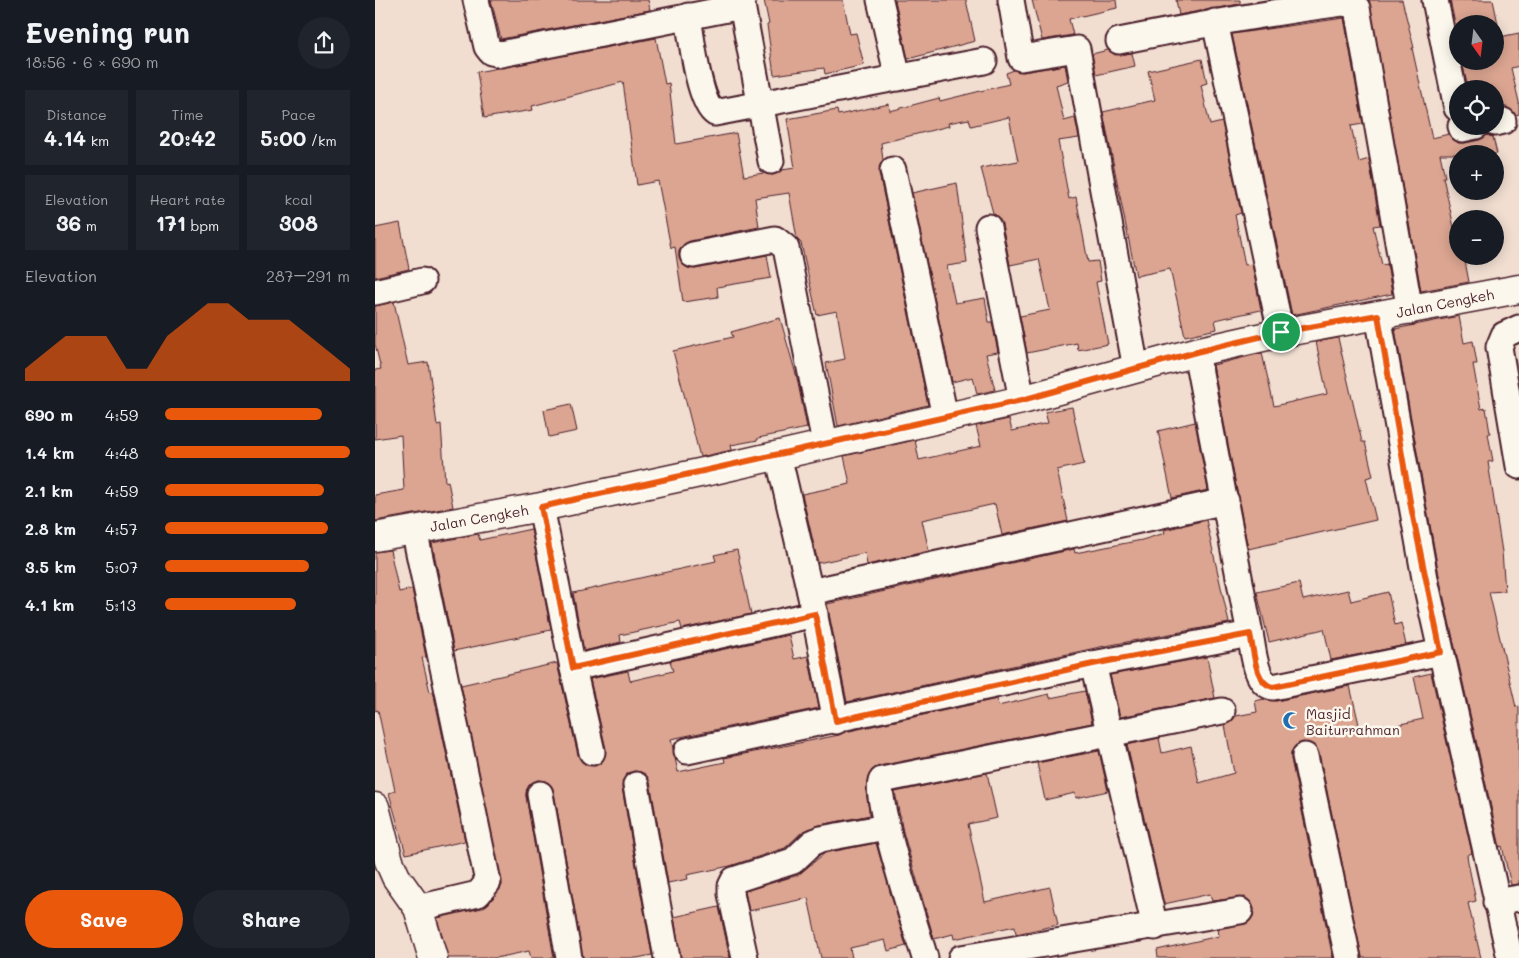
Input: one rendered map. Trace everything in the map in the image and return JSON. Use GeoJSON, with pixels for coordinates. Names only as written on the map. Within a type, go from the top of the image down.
{"type":"FeatureCollection","features":[{"type":"Feature","properties":{"kind":"street"},"geometry":{"type":"LineString","coordinates":[[476,0],[487,47],[491,52],[501,54],[688,16],[742,3],[771,161]]}},
{"type":"Feature","properties":{"kind":"street"},"geometry":{"type":"LineString","coordinates":[[880,0],[898,78]]}},
{"type":"Feature","properties":{"kind":"street"},"geometry":{"type":"LineString","coordinates":[[1011,0],[1021,58],[1077,49],[1136,369]]}},
{"type":"Feature","properties":{"kind":"street"},"geometry":{"type":"LineString","coordinates":[[1435,0],[1451,80]]}},
{"type":"Feature","properties":{"kind":"street"},"geometry":{"type":"LineString","coordinates":[[1119,41],[1215,22],[1249,8],[1342,3],[1350,4],[1357,8],[1410,310]]}},
{"type":"Feature","properties":{"kind":"street"},"geometry":{"type":"LineString","coordinates":[[688,16],[699,76],[709,109],[715,113],[984,61]]}},
{"type":"Feature","properties":{"kind":"street"},"geometry":{"type":"LineString","coordinates":[[1215,22],[1281,332]]}},
{"type":"Feature","properties":{"kind":"street"},"geometry":{"type":"LineString","coordinates":[[893,170],[945,417]]}},
{"type":"Feature","properties":{"kind":"street"},"geometry":{"type":"LineString","coordinates":[[988,227],[1022,400]]}},
{"type":"Feature","properties":{"kind":"street"},"geometry":{"type":"LineString","coordinates":[[693,255],[775,239],[787,248],[825,443]]}},
{"type":"Feature","properties":{"kind":"street"},"geometry":{"type":"LineString","coordinates":[[375,292],[422,281]]}},
{"type":"Feature","properties":{"kind":"street","name":"Jalan Cengkeh"},"geometry":{"type":"LineString","coordinates":[[375,538],[414,529],[541,507],[1022,400],[1196,352],[1281,332],[1519,289]]}},
{"type":"Feature","properties":{"kind":"street"},"geometry":{"type":"LineString","coordinates":[[1378,315],[1411,507],[1441,652],[1508,900],[1509,958]]}},
{"type":"Feature","properties":{"kind":"street"},"geometry":{"type":"LineString","coordinates":[[1519,328],[1504,335],[1499,347],[1519,466]]}},
{"type":"Feature","properties":{"kind":"street"},"geometry":{"type":"LineString","coordinates":[[1196,352],[1250,634],[1261,679],[1267,685],[1273,687],[1441,652]]}},
{"type":"Feature","properties":{"kind":"street"},"geometry":{"type":"LineString","coordinates":[[778,455],[812,603],[836,721]]}},
{"type":"Feature","properties":{"kind":"street"},"geometry":{"type":"LineString","coordinates":[[573,668],[812,603],[1226,501]]}},
{"type":"Feature","properties":{"kind":"street"},"geometry":{"type":"LineString","coordinates":[[541,507],[592,752]]}},
{"type":"Feature","properties":{"kind":"street"},"geometry":{"type":"LineString","coordinates":[[414,529],[488,882],[478,894],[418,908]]}},
{"type":"Feature","properties":{"kind":"street"},"geometry":{"type":"LineString","coordinates":[[687,751],[836,721],[1093,664],[1250,634]]}},
{"type":"Feature","properties":{"kind":"street"},"geometry":{"type":"LineString","coordinates":[[1093,664],[1155,927]]}},
{"type":"Feature","properties":{"kind":"street"},"geometry":{"type":"LineString","coordinates":[[925,958],[886,827],[878,787],[879,782],[885,778],[1108,732],[1222,711]]}},
{"type":"Feature","properties":{"kind":"street"},"geometry":{"type":"LineString","coordinates":[[1305,756],[1348,958]]}},
{"type":"Feature","properties":{"kind":"street"},"geometry":{"type":"LineString","coordinates":[[636,785],[667,958]]}},
{"type":"Feature","properties":{"kind":"street"},"geometry":{"type":"LineString","coordinates":[[540,794],[569,958]]}},
{"type":"Feature","properties":{"kind":"street"},"geometry":{"type":"LineString","coordinates":[[375,808],[389,861],[396,878],[418,908],[433,958]]}},
{"type":"Feature","properties":{"kind":"street"},"geometry":{"type":"LineString","coordinates":[[745,958],[731,894],[731,886],[734,880],[793,861],[812,843],[821,839],[886,827]]}},
{"type":"Feature","properties":{"kind":"street"},"geometry":{"type":"LineString","coordinates":[[961,958],[1012,954],[1240,911]]}},
{"type":"Feature","properties":{"kind":"building"},"geometry":{"type":"Polygon","coordinates":[[[491,0],[648,0],[650,10],[501,39],[491,0]]]}},
{"type":"Feature","properties":{"kind":"building"},"geometry":{"type":"Polygon","coordinates":[[[764,0],[843,0],[850,34],[856,33],[864,65],[825,74],[824,68],[774,75],[767,25],[769,24],[764,0]]]}},
{"type":"Feature","properties":{"kind":"building"},"geometry":{"type":"Polygon","coordinates":[[[895,0],[966,0],[975,41],[908,59],[895,0]]]}},
{"type":"Feature","properties":{"kind":"building"},"geometry":{"type":"Polygon","coordinates":[[[1032,0],[1116,0],[1117,8],[1069,19],[1073,35],[1042,40],[1032,0]]]}},
{"type":"Feature","properties":{"kind":"building"},"geometry":{"type":"Polygon","coordinates":[[[1176,0],[1240,0],[1240,4],[1179,15],[1176,0]]]}},
{"type":"Feature","properties":{"kind":"building"},"geometry":{"type":"Polygon","coordinates":[[[1369,0],[1402,0],[1414,48],[1412,48],[1432,138],[1449,134],[1458,143],[1465,143],[1479,140],[1487,135],[1493,137],[1495,145],[1449,145],[1449,154],[1440,154],[1450,210],[1449,265],[1466,265],[1469,282],[1421,291],[1369,0]]]}},
{"type":"Feature","properties":{"kind":"building"},"geometry":{"type":"Polygon","coordinates":[[[1450,0],[1493,0],[1496,15],[1453,15],[1450,0]]]}},
{"type":"Feature","properties":{"kind":"building"},"geometry":{"type":"Polygon","coordinates":[[[1344,18],[1363,124],[1351,126],[1359,162],[1369,159],[1380,225],[1373,226],[1382,265],[1387,264],[1392,294],[1292,315],[1232,34],[1344,18]]]}},
{"type":"Feature","properties":{"kind":"building"},"geometry":{"type":"Polygon","coordinates":[[[1519,33],[1519,66],[1511,68],[1519,102],[1519,114],[1516,115],[1507,107],[1504,107],[1504,80],[1466,80],[1464,70],[1504,70],[1504,36],[1519,33]]]}},
{"type":"Feature","properties":{"kind":"building"},"geometry":{"type":"Polygon","coordinates":[[[656,38],[665,84],[669,83],[676,144],[736,133],[744,176],[764,173],[773,175],[782,170],[795,168],[787,119],[837,110],[838,115],[889,104],[890,111],[939,98],[940,101],[1009,84],[1006,73],[1014,70],[1023,72],[1065,65],[1068,81],[1056,85],[1064,121],[1075,118],[1079,138],[1058,141],[1069,199],[1076,197],[1088,262],[1098,261],[1101,281],[1096,282],[1108,344],[1078,350],[1077,343],[1027,353],[1020,316],[1050,310],[1039,259],[1010,265],[1002,224],[993,213],[981,168],[1018,161],[1009,117],[971,126],[969,119],[948,123],[949,126],[881,143],[883,160],[879,173],[928,405],[838,426],[826,363],[845,359],[837,311],[817,315],[801,243],[797,239],[789,193],[755,198],[759,227],[690,241],[683,245],[679,251],[679,258],[683,265],[695,269],[767,255],[771,278],[717,287],[718,297],[683,302],[675,247],[671,248],[658,181],[637,185],[623,82],[532,106],[533,110],[484,118],[477,72],[656,38]]]}},
{"type":"Feature","properties":{"kind":"building"},"geometry":{"type":"Polygon","coordinates":[[[1108,50],[1115,55],[1132,53],[1135,66],[1096,75],[1092,54],[1108,50]]]}},
{"type":"Feature","properties":{"kind":"building"},"geometry":{"type":"Polygon","coordinates":[[[1202,59],[1207,83],[1201,85],[1210,125],[1222,122],[1241,213],[1235,215],[1245,265],[1252,264],[1261,310],[1215,320],[1217,329],[1185,336],[1170,269],[1136,276],[1103,112],[1155,100],[1148,71],[1202,59]]]}},
{"type":"Feature","properties":{"kind":"building"},"geometry":{"type":"Polygon","coordinates":[[[957,183],[967,263],[947,266],[955,303],[985,298],[989,322],[992,322],[998,352],[986,354],[995,390],[977,394],[973,377],[952,382],[912,193],[957,183]]]}},
{"type":"Feature","properties":{"kind":"building"},"geometry":{"type":"Polygon","coordinates":[[[400,223],[409,269],[375,277],[375,228],[400,223]]]}},
{"type":"Feature","properties":{"kind":"building"},"geometry":{"type":"Polygon","coordinates":[[[394,302],[408,365],[428,362],[437,425],[441,424],[445,482],[448,481],[453,507],[375,521],[375,495],[404,490],[401,435],[375,439],[375,370],[381,369],[375,344],[375,306],[394,302]]]}},
{"type":"Feature","properties":{"kind":"building"},"geometry":{"type":"Polygon","coordinates":[[[1459,316],[1464,343],[1473,341],[1477,364],[1473,364],[1481,409],[1486,408],[1490,433],[1488,434],[1493,461],[1488,462],[1502,552],[1505,591],[1489,592],[1516,707],[1519,706],[1519,884],[1511,885],[1502,846],[1500,847],[1440,581],[1395,329],[1459,316]]]}},
{"type":"Feature","properties":{"kind":"building"},"geometry":{"type":"Polygon","coordinates":[[[780,318],[797,378],[807,428],[731,445],[732,450],[700,457],[673,351],[733,337],[731,332],[780,318]]]}},
{"type":"Feature","properties":{"kind":"building"},"geometry":{"type":"Polygon","coordinates":[[[1338,338],[1362,442],[1365,442],[1373,476],[1366,478],[1376,520],[1248,549],[1213,365],[1262,353],[1274,406],[1327,394],[1316,342],[1338,338]]]}},
{"type":"Feature","properties":{"kind":"building"},"geometry":{"type":"Polygon","coordinates":[[[571,404],[577,431],[549,437],[544,410],[571,404]]]}},
{"type":"Feature","properties":{"kind":"building"},"geometry":{"type":"Polygon","coordinates":[[[1072,407],[1084,464],[1057,470],[1068,521],[1002,535],[995,504],[922,520],[929,551],[867,565],[865,553],[818,563],[802,494],[850,484],[844,456],[915,440],[919,460],[981,446],[976,426],[1009,419],[1012,431],[1048,423],[1045,412],[1072,407]]]}},
{"type":"Feature","properties":{"kind":"building"},"geometry":{"type":"Polygon","coordinates":[[[1195,422],[1208,490],[1172,498],[1158,431],[1195,422]]]}},
{"type":"Feature","properties":{"kind":"building"},"geometry":{"type":"Polygon","coordinates":[[[1206,520],[1229,623],[1100,647],[847,702],[827,604],[1074,549],[1075,553],[1142,540],[1165,533],[1164,530],[1206,520]]]}},
{"type":"Feature","properties":{"kind":"building"},"geometry":{"type":"Polygon","coordinates":[[[531,529],[551,630],[454,651],[432,543],[478,534],[480,540],[531,529]]]}},
{"type":"Feature","properties":{"kind":"building"},"geometry":{"type":"Polygon","coordinates":[[[390,550],[399,592],[412,589],[426,657],[422,658],[430,692],[433,691],[465,841],[406,854],[389,793],[395,791],[378,710],[375,711],[375,552],[390,550]]]}},
{"type":"Feature","properties":{"kind":"building"},"geometry":{"type":"Polygon","coordinates":[[[737,550],[751,614],[682,629],[680,622],[620,635],[621,642],[584,651],[573,593],[716,561],[714,555],[737,550]]]}},
{"type":"Feature","properties":{"kind":"building"},"geometry":{"type":"Polygon","coordinates":[[[1299,583],[1303,600],[1348,590],[1351,601],[1388,592],[1395,625],[1401,623],[1406,645],[1331,660],[1324,629],[1269,642],[1257,592],[1299,583]]]}},
{"type":"Feature","properties":{"kind":"building"},"geometry":{"type":"Polygon","coordinates":[[[789,635],[794,659],[808,656],[819,708],[671,739],[678,772],[725,762],[724,758],[839,735],[845,732],[997,699],[998,706],[1049,694],[1050,698],[1085,691],[1092,723],[879,766],[872,770],[868,778],[866,792],[870,815],[815,826],[802,832],[785,848],[730,866],[687,875],[688,879],[668,883],[650,782],[641,772],[634,771],[627,774],[623,780],[622,788],[652,955],[637,958],[583,958],[554,792],[551,785],[545,781],[537,780],[527,789],[526,796],[554,958],[531,958],[529,951],[496,958],[448,958],[437,918],[482,908],[489,903],[502,885],[461,685],[557,663],[578,755],[582,762],[595,766],[602,762],[606,749],[590,679],[628,671],[630,681],[673,671],[670,661],[789,635]]]}},
{"type":"Feature","properties":{"kind":"building"},"geometry":{"type":"Polygon","coordinates":[[[1207,657],[1215,698],[1120,717],[1110,675],[1207,657]]]}},
{"type":"Feature","properties":{"kind":"building"},"geometry":{"type":"Polygon","coordinates":[[[1431,673],[1472,853],[1467,855],[1476,901],[1468,903],[1481,958],[1362,958],[1319,753],[1315,746],[1303,742],[1295,746],[1291,752],[1291,759],[1333,958],[1158,958],[1157,950],[1219,936],[1218,929],[1249,922],[1253,916],[1254,909],[1251,902],[1245,897],[1212,901],[1210,894],[1164,904],[1127,745],[1159,738],[1162,753],[1191,746],[1199,783],[1234,773],[1225,725],[1236,716],[1257,712],[1255,701],[1264,699],[1276,701],[1350,686],[1361,733],[1423,719],[1414,677],[1431,673]]]}},
{"type":"Feature","properties":{"kind":"building"},"geometry":{"type":"Polygon","coordinates":[[[1099,751],[1108,791],[1076,798],[1075,793],[1045,800],[1037,763],[1099,751]]]}},
{"type":"Feature","properties":{"kind":"building"},"geometry":{"type":"Polygon","coordinates":[[[987,773],[997,818],[968,824],[985,902],[1050,887],[1058,925],[1016,934],[1015,926],[954,939],[953,934],[934,939],[903,832],[895,792],[987,773]]]}},
{"type":"Feature","properties":{"kind":"building"},"geometry":{"type":"Polygon","coordinates":[[[876,843],[906,946],[888,951],[885,940],[850,948],[852,958],[821,958],[808,898],[749,911],[745,891],[798,875],[825,853],[876,843]]]}},
{"type":"Feature","properties":{"kind":"building"},"geometry":{"type":"Polygon","coordinates":[[[719,907],[730,958],[681,958],[674,917],[719,907]]]}},
{"type":"Feature","properties":{"kind":"place","name":"Masjid Baiturrahman"},"geometry":{"type":"Point","coordinates":[1292,721]}},
{"type":"Feature","properties":{"kind":"route"},"geometry":{"type":"LineString","coordinates":[[1378,315],[1411,507],[1441,652],[1273,687],[1264,684],[1261,679],[1250,634],[1093,664],[836,721],[815,614],[573,668],[541,507],[1022,400],[1196,352],[1281,332],[1378,315]]}}]}
